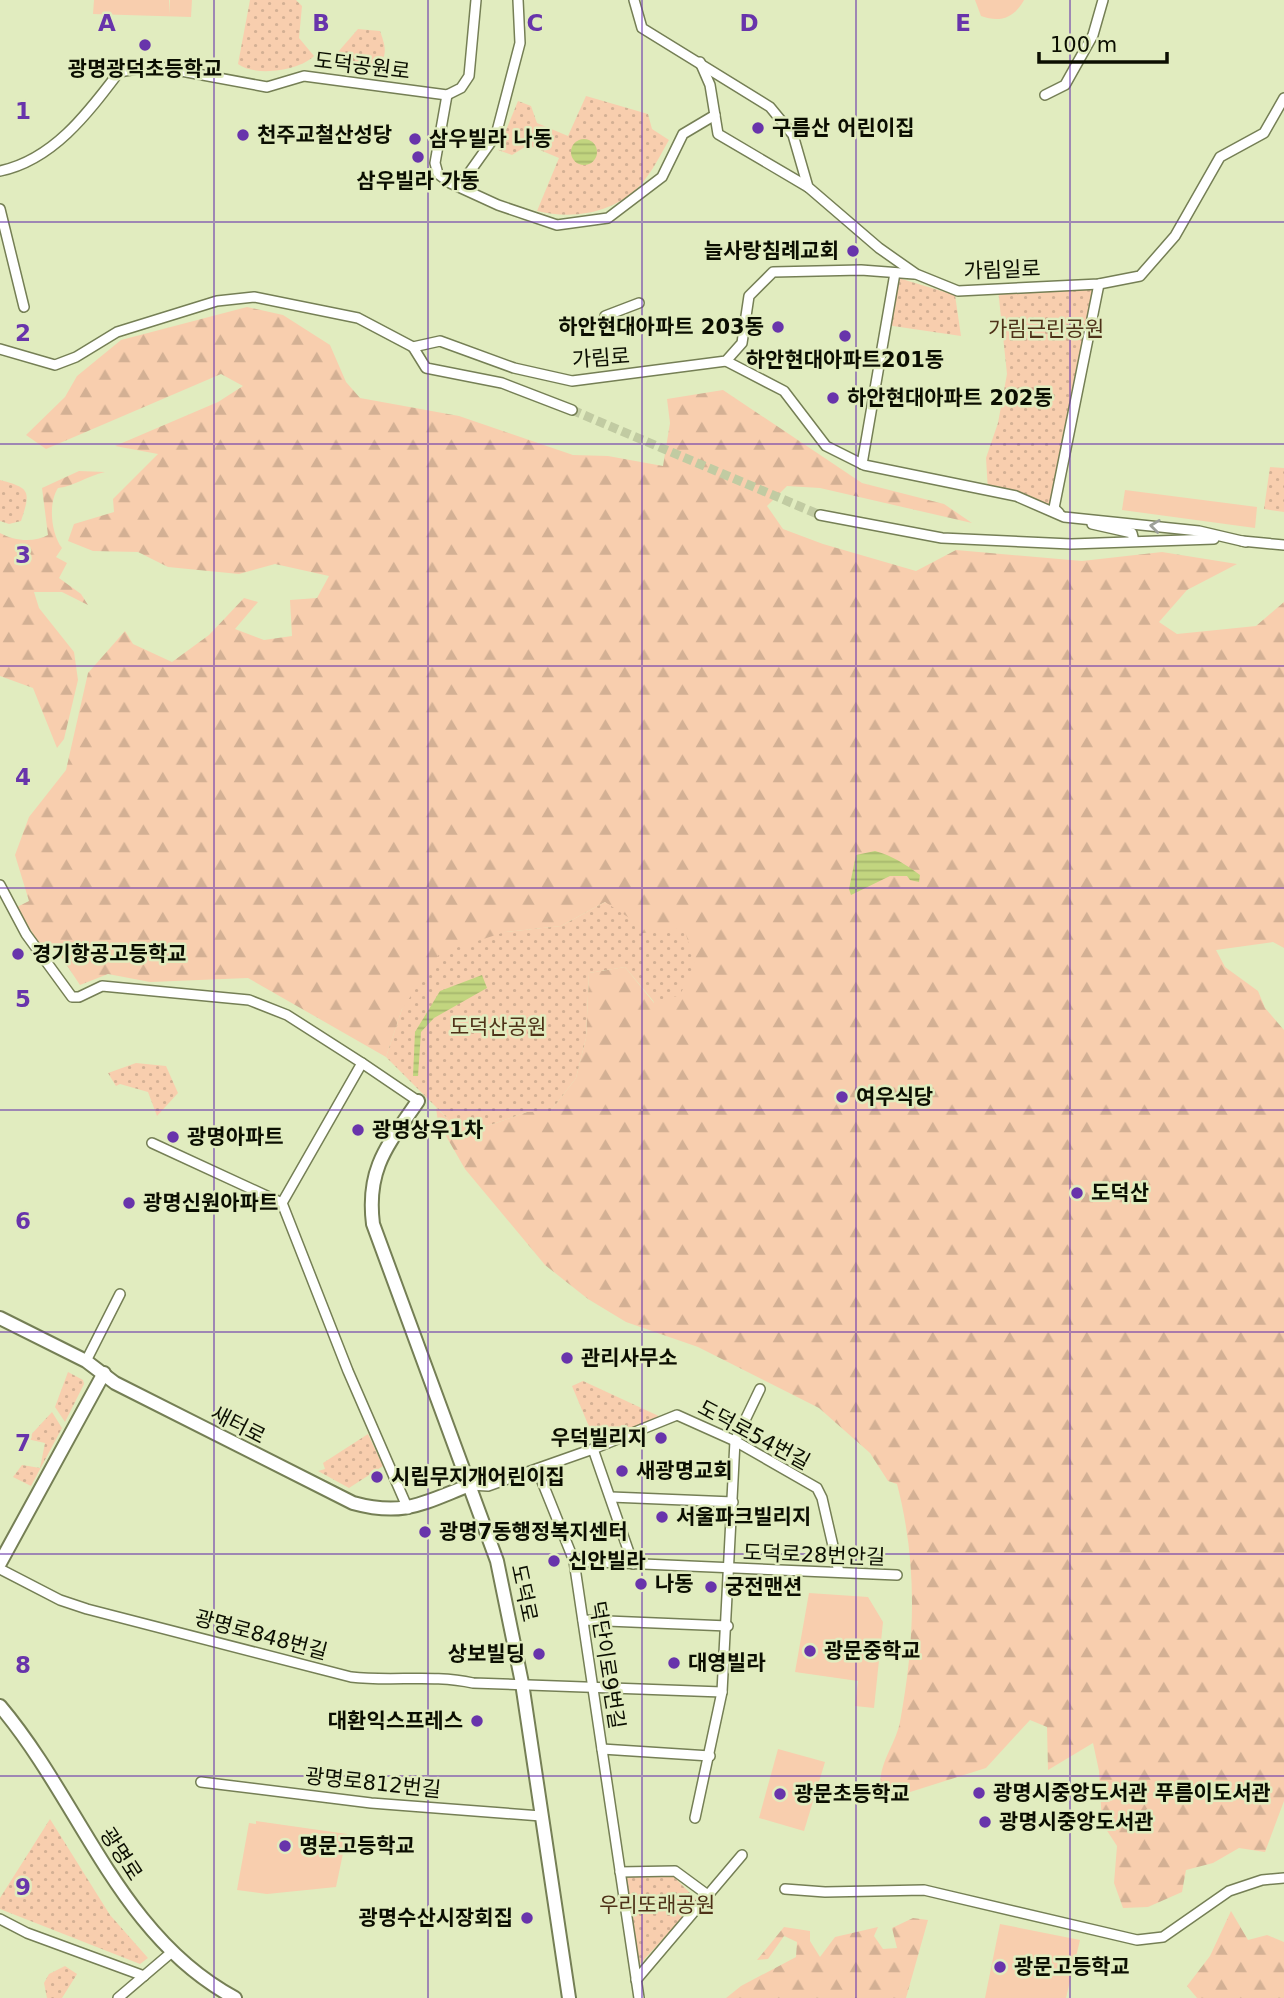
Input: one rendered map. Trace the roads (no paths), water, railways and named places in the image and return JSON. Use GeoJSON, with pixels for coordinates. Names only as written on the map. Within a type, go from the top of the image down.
{"type":"FeatureCollection","features":[{"type":"Feature","properties":{"kind":"street"},"geometry":{"type":"LineString","coordinates":[[476,0],[469,76],[461,88],[447,94],[435,163],[438,174],[498,205],[557,225],[608,218],[662,177],[683,134],[715,115],[710,85],[700,62]]}},
{"type":"Feature","properties":{"kind":"street"},"geometry":{"type":"LineString","coordinates":[[459,187],[496,135],[520,43],[519,0]]}},
{"type":"Feature","properties":{"kind":"street"},"geometry":{"type":"LineString","coordinates":[[634,0],[642,29],[770,107],[793,135],[808,187]]}},
{"type":"Feature","properties":{"kind":"street"},"geometry":{"type":"LineString","coordinates":[[1045,95],[1065,85],[1093,35],[1103,0]]}},
{"type":"Feature","properties":{"kind":"street","name":"도덕공원로"},"geometry":{"type":"LineString","coordinates":[[0,171],[31,160],[56,144],[92,107],[119,72],[154,66],[267,87],[304,76],[447,94]]}},
{"type":"Feature","properties":{"kind":"street","name":"가림일로"},"geometry":{"type":"LineString","coordinates":[[715,115],[718,134],[808,187],[879,248],[916,274],[958,291],[1099,284],[1140,276],[1175,236],[1220,157],[1264,133],[1284,99]]}},
{"type":"Feature","properties":{"kind":"street"},"geometry":{"type":"LineString","coordinates":[[0,209],[24,307]]}},
{"type":"Feature","properties":{"kind":"street"},"geometry":{"type":"LineString","coordinates":[[916,274],[773,272],[749,296],[742,344],[726,361],[785,391],[826,446],[862,464],[942,483],[1016,496],[1063,517],[1132,533],[1134,541]]}},
{"type":"Feature","properties":{"kind":"street"},"geometry":{"type":"LineString","coordinates":[[862,464],[895,273]]}},
{"type":"Feature","properties":{"kind":"street"},"geometry":{"type":"LineString","coordinates":[[1099,284],[1054,508],[1063,517],[1199,531],[1246,542]]}},
{"type":"Feature","properties":{"kind":"street"},"geometry":{"type":"LineString","coordinates":[[0,349],[16,351],[37,362],[55,365],[76,357],[117,332],[217,301],[254,297],[358,318],[413,347],[426,368],[502,383],[572,410]]}},
{"type":"Feature","properties":{"kind":"street"},"geometry":{"type":"LineString","coordinates":[[605,316],[639,303]]}},
{"type":"Feature","properties":{"kind":"street","name":"가림로"},"geometry":{"type":"LineString","coordinates":[[413,347],[440,341],[514,368],[572,381],[726,361]]}},
{"type":"Feature","properties":{"kind":"street"},"geometry":{"type":"LineString","coordinates":[[820,515],[942,538],[1071,544],[1206,538],[1284,545]]}},
{"type":"Feature","properties":{"kind":"street"},"geometry":{"type":"LineString","coordinates":[[0,885],[26,934],[72,997],[79,997],[102,986],[249,1000],[287,1015],[418,1101]]}},
{"type":"Feature","properties":{"kind":"street"},"geometry":{"type":"LineString","coordinates":[[282,1203],[362,1063]]}},
{"type":"Feature","properties":{"kind":"street","name":"도덕로"},"geometry":{"type":"LineString","coordinates":[[418,1101],[383,1150],[373,1173],[370,1200],[373,1224],[497,1561],[522,1684],[569,1998]]}},
{"type":"Feature","properties":{"kind":"street"},"geometry":{"type":"LineString","coordinates":[[152,1143],[282,1203],[348,1371],[408,1509]]}},
{"type":"Feature","properties":{"kind":"street"},"geometry":{"type":"LineString","coordinates":[[86,1361],[120,1294]]}},
{"type":"Feature","properties":{"kind":"street","name":"새터로"},"geometry":{"type":"LineString","coordinates":[[0,1318],[86,1361],[115,1383],[335,1497],[375,1509],[408,1509],[470,1485]]}},
{"type":"Feature","properties":{"kind":"street"},"geometry":{"type":"LineString","coordinates":[[0,1563],[104,1373]]}},
{"type":"Feature","properties":{"kind":"street","name":"도덕로28번안길"},"geometry":{"type":"LineString","coordinates":[[695,1818],[722,1692],[728,1626],[735,1441],[760,1389]]}},
{"type":"Feature","properties":{"kind":"street","name":"도덕로54번길"},"geometry":{"type":"LineString","coordinates":[[470,1485],[488,1486],[593,1450],[677,1415],[735,1441],[817,1488],[822,1498],[839,1572]]}},
{"type":"Feature","properties":{"kind":"street"},"geometry":{"type":"LineString","coordinates":[[593,1450],[633,1564]]}},
{"type":"Feature","properties":{"kind":"street","name":"덕단이로9번길"},"geometry":{"type":"LineString","coordinates":[[537,1469],[574,1561],[639,1998]]}},
{"type":"Feature","properties":{"kind":"street"},"geometry":{"type":"LineString","coordinates":[[611,1497],[733,1502]]}},
{"type":"Feature","properties":{"kind":"street","name":"도덕로28번안길"},"geometry":{"type":"LineString","coordinates":[[574,1561],[730,1570],[898,1575]]}},
{"type":"Feature","properties":{"kind":"street","name":"광명로848번길"},"geometry":{"type":"LineString","coordinates":[[0,1569],[60,1600],[87,1609],[351,1677],[379,1680],[448,1678],[473,1683],[591,1685],[722,1692]]}},
{"type":"Feature","properties":{"kind":"street"},"geometry":{"type":"LineString","coordinates":[[583,1620],[728,1626]]}},
{"type":"Feature","properties":{"kind":"street","name":"광명로"},"geometry":{"type":"LineString","coordinates":[[0,1706],[134,1909],[172,1952],[235,1998]]}},
{"type":"Feature","properties":{"kind":"street"},"geometry":{"type":"LineString","coordinates":[[602,1749],[710,1756]]}},
{"type":"Feature","properties":{"kind":"street","name":"광명로812번길"},"geometry":{"type":"LineString","coordinates":[[201,1782],[372,1803],[541,1816]]}},
{"type":"Feature","properties":{"kind":"street"},"geometry":{"type":"LineString","coordinates":[[636,1980],[742,1855]]}},
{"type":"Feature","properties":{"kind":"street"},"geometry":{"type":"LineString","coordinates":[[621,1872],[675,1871],[709,1896]]}},
{"type":"Feature","properties":{"kind":"street"},"geometry":{"type":"LineString","coordinates":[[785,1889],[825,1892],[924,1890],[1137,1940],[1163,1937],[1229,1891],[1262,1880],[1284,1878]]}},
{"type":"Feature","properties":{"kind":"street"},"geometry":{"type":"LineString","coordinates":[[0,1919],[27,1933],[144,1976]]}},
{"type":"Feature","properties":{"kind":"street"},"geometry":{"type":"LineString","coordinates":[[118,1998],[172,1952]]}},
{"type":"Feature","properties":{"kind":"tunnel"},"geometry":{"type":"LineString","coordinates":[[572,410],[820,515]]}},
{"type":"Feature","properties":{"kind":"place","name":"광명광덕초등학교"},"geometry":{"type":"Point","coordinates":[145,45]}},
{"type":"Feature","properties":{"kind":"place","name":"구름산 어린이집"},"geometry":{"type":"Point","coordinates":[758,128]}},
{"type":"Feature","properties":{"kind":"place","name":"천주교철산성당"},"geometry":{"type":"Point","coordinates":[243,135]}},
{"type":"Feature","properties":{"kind":"place","name":"삼우빌라 나동"},"geometry":{"type":"Point","coordinates":[415,139]}},
{"type":"Feature","properties":{"kind":"place","name":"삼우빌라 가동"},"geometry":{"type":"Point","coordinates":[418,157]}},
{"type":"Feature","properties":{"kind":"place","name":"늘사랑침례교회"},"geometry":{"type":"Point","coordinates":[853,251]}},
{"type":"Feature","properties":{"kind":"place","name":"하안현대아파트 203동"},"geometry":{"type":"Point","coordinates":[778,327]}},
{"type":"Feature","properties":{"kind":"place","name":"하안현대아파트201동"},"geometry":{"type":"Point","coordinates":[845,336]}},
{"type":"Feature","properties":{"kind":"place","name":"하안현대아파트 202동"},"geometry":{"type":"Point","coordinates":[833,398]}},
{"type":"Feature","properties":{"kind":"place","name":"경기항공고등학교"},"geometry":{"type":"Point","coordinates":[18,954]}},
{"type":"Feature","properties":{"kind":"place","name":"여우식당"},"geometry":{"type":"Point","coordinates":[842,1097]}},
{"type":"Feature","properties":{"kind":"place","name":"광명상우1차"},"geometry":{"type":"Point","coordinates":[358,1130]}},
{"type":"Feature","properties":{"kind":"place","name":"광명아파트"},"geometry":{"type":"Point","coordinates":[173,1137]}},
{"type":"Feature","properties":{"kind":"place","name":"도덕산"},"geometry":{"type":"Point","coordinates":[1077,1193]}},
{"type":"Feature","properties":{"kind":"place","name":"광명신원아파트"},"geometry":{"type":"Point","coordinates":[129,1203]}},
{"type":"Feature","properties":{"kind":"place","name":"관리사무소"},"geometry":{"type":"Point","coordinates":[567,1358]}},
{"type":"Feature","properties":{"kind":"place","name":"우덕빌리지"},"geometry":{"type":"Point","coordinates":[661,1438]}},
{"type":"Feature","properties":{"kind":"place","name":"새광명교회"},"geometry":{"type":"Point","coordinates":[622,1471]}},
{"type":"Feature","properties":{"kind":"place","name":"시립무지개어린이집"},"geometry":{"type":"Point","coordinates":[377,1477]}},
{"type":"Feature","properties":{"kind":"place","name":"서울파크빌리지"},"geometry":{"type":"Point","coordinates":[662,1517]}},
{"type":"Feature","properties":{"kind":"place","name":"광명7동행정복지센터"},"geometry":{"type":"Point","coordinates":[425,1532]}},
{"type":"Feature","properties":{"kind":"place","name":"신안빌라"},"geometry":{"type":"Point","coordinates":[554,1561]}},
{"type":"Feature","properties":{"kind":"place","name":"나동"},"geometry":{"type":"Point","coordinates":[641,1584]}},
{"type":"Feature","properties":{"kind":"place","name":"궁전맨션"},"geometry":{"type":"Point","coordinates":[711,1587]}},
{"type":"Feature","properties":{"kind":"place","name":"광문중학교"},"geometry":{"type":"Point","coordinates":[810,1651]}},
{"type":"Feature","properties":{"kind":"place","name":"상보빌딩"},"geometry":{"type":"Point","coordinates":[539,1654]}},
{"type":"Feature","properties":{"kind":"place","name":"대영빌라"},"geometry":{"type":"Point","coordinates":[674,1663]}},
{"type":"Feature","properties":{"kind":"place","name":"대환익스프레스"},"geometry":{"type":"Point","coordinates":[477,1721]}},
{"type":"Feature","properties":{"kind":"place","name":"광명시중앙도서관 푸름이도서관"},"geometry":{"type":"Point","coordinates":[979,1793]}},
{"type":"Feature","properties":{"kind":"place","name":"광문초등학교"},"geometry":{"type":"Point","coordinates":[780,1794]}},
{"type":"Feature","properties":{"kind":"place","name":"광명시중앙도서관"},"geometry":{"type":"Point","coordinates":[985,1822]}},
{"type":"Feature","properties":{"kind":"place","name":"명문고등학교"},"geometry":{"type":"Point","coordinates":[285,1846]}},
{"type":"Feature","properties":{"kind":"place","name":"광명수산시장회집"},"geometry":{"type":"Point","coordinates":[527,1918]}},
{"type":"Feature","properties":{"kind":"place","name":"광문고등학교"},"geometry":{"type":"Point","coordinates":[1000,1967]}},
{"type":"Feature","properties":{"kind":"park label","name":"가림근린공원"},"geometry":{"type":"Point","coordinates":[1046,329]}},
{"type":"Feature","properties":{"kind":"park label","name":"도덕산공원"},"geometry":{"type":"Point","coordinates":[498,1027]}},
{"type":"Feature","properties":{"kind":"park label","name":"우리또래공원"},"geometry":{"type":"Point","coordinates":[657,1905]}}]}
